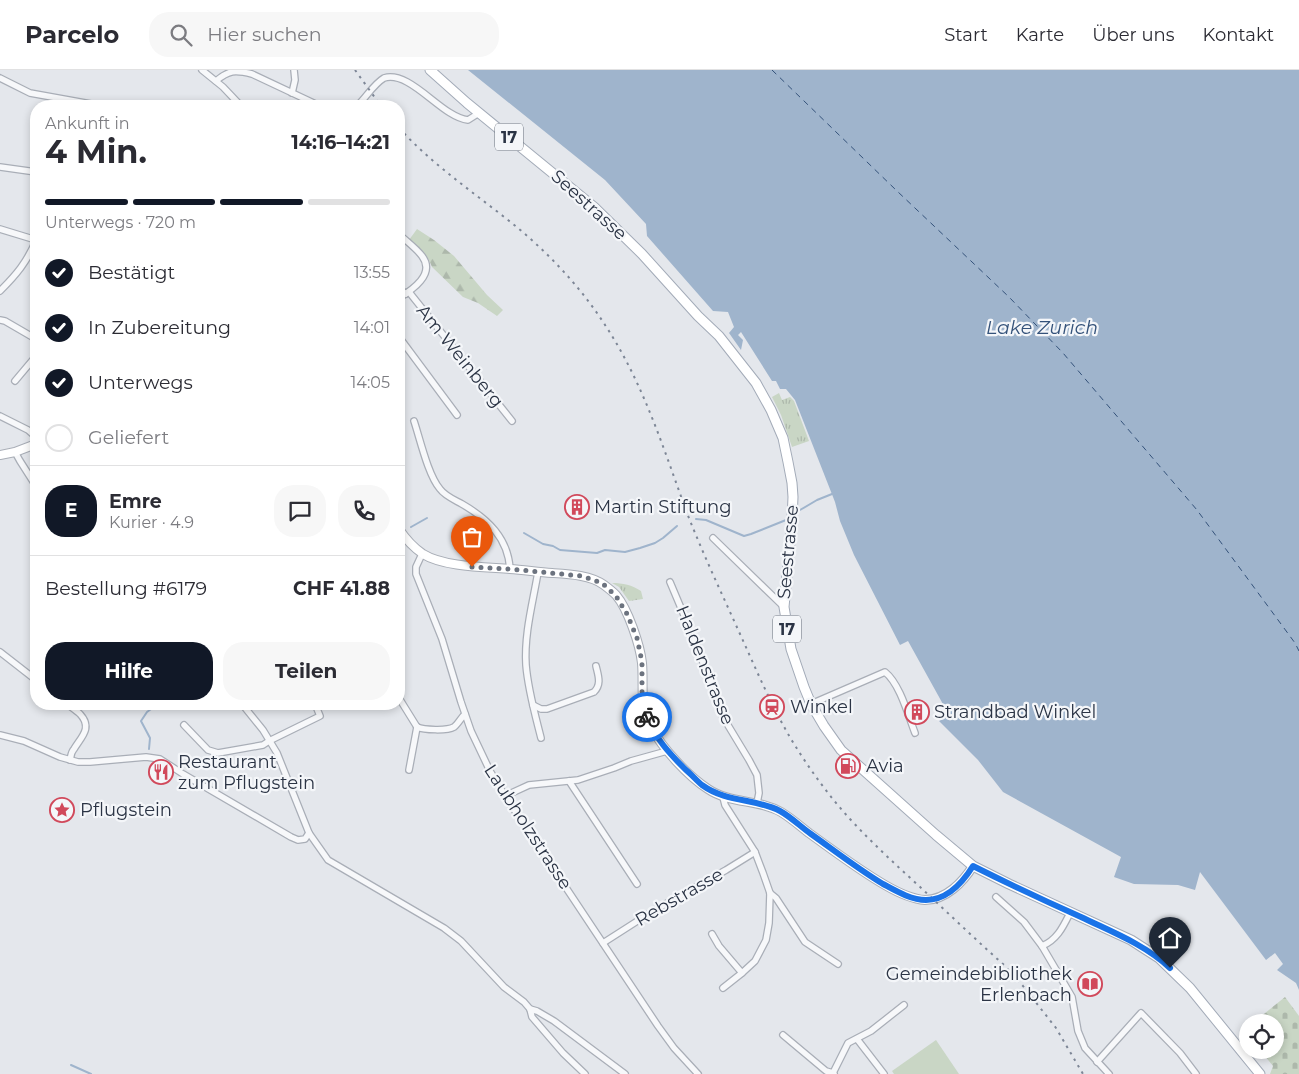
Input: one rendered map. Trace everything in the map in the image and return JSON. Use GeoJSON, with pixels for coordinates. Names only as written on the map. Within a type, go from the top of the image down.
{"type":"FeatureCollection","features":[{"type":"Feature","properties":{"kind":"main road","name":"Seestrasse"},"geometry":{"type":"LineString","coordinates":[[430,70],[479,113],[579,194],[624,236],[719,336],[756,383],[771,410],[782,438],[792,483],[792,520],[784,607],[791,649],[811,704],[841,750],[973,866],[1132,940],[1163,961],[1190,988],[1258,1073]]}},
{"type":"Feature","properties":{"kind":"street"},"geometry":{"type":"LineString","coordinates":[[202,70],[236,100]]}},
{"type":"Feature","properties":{"kind":"street"},"geometry":{"type":"LineString","coordinates":[[216,81],[222,76],[240,70],[307,100]]}},
{"type":"Feature","properties":{"kind":"street"},"geometry":{"type":"LineString","coordinates":[[292,93],[295,80],[294,70]]}},
{"type":"Feature","properties":{"kind":"street"},"geometry":{"type":"LineString","coordinates":[[362,100],[378,82],[397,75],[411,80],[459,117],[468,120],[479,113]]}},
{"type":"Feature","properties":{"kind":"street"},"geometry":{"type":"LineString","coordinates":[[0,78],[28,92],[70,100]]}},
{"type":"Feature","properties":{"kind":"street"},"geometry":{"type":"LineString","coordinates":[[0,167],[30,171]]}},
{"type":"Feature","properties":{"kind":"street"},"geometry":{"type":"LineString","coordinates":[[0,230],[30,238]]}},
{"type":"Feature","properties":{"kind":"street"},"geometry":{"type":"LineString","coordinates":[[405,240],[422,256],[426,264],[426,272],[422,280],[407,293]]}},
{"type":"Feature","properties":{"kind":"street"},"geometry":{"type":"LineString","coordinates":[[0,291],[16,275],[30,254]]}},
{"type":"Feature","properties":{"kind":"street","name":"Am Weinberg"},"geometry":{"type":"LineString","coordinates":[[407,293],[512,421]]}},
{"type":"Feature","properties":{"kind":"street"},"geometry":{"type":"LineString","coordinates":[[0,320],[30,336]]}},
{"type":"Feature","properties":{"kind":"street"},"geometry":{"type":"LineString","coordinates":[[405,344],[457,415]]}},
{"type":"Feature","properties":{"kind":"street"},"geometry":{"type":"LineString","coordinates":[[15,380],[30,363]]}},
{"type":"Feature","properties":{"kind":"street"},"geometry":{"type":"LineString","coordinates":[[0,416],[30,432]]}},
{"type":"Feature","properties":{"kind":"street"},"geometry":{"type":"LineString","coordinates":[[414,421],[438,487],[442,492],[486,520],[495,529],[510,560],[510,569]]}},
{"type":"Feature","properties":{"kind":"street"},"geometry":{"type":"LineString","coordinates":[[0,455],[30,446]]}},
{"type":"Feature","properties":{"kind":"street"},"geometry":{"type":"LineString","coordinates":[[15,452],[30,477]]}},
{"type":"Feature","properties":{"kind":"street"},"geometry":{"type":"LineString","coordinates":[[405,536],[422,554],[438,560],[472,567],[582,576],[602,583],[616,596],[627,614],[637,638],[642,662],[642,698],[645,713],[651,727],[667,751],[699,783],[711,791],[780,811],[864,873],[895,891],[916,899],[927,900],[952,890],[964,880],[973,866]]}},
{"type":"Feature","properties":{"kind":"street"},"geometry":{"type":"LineString","coordinates":[[713,538],[784,607]]}},
{"type":"Feature","properties":{"kind":"street","name":"Laubholzstrasse"},"geometry":{"type":"LineString","coordinates":[[422,554],[416,567],[416,574],[442,639],[465,714],[480,750],[505,796],[658,1026],[674,1048],[698,1074]]}},
{"type":"Feature","properties":{"kind":"street"},"geometry":{"type":"LineString","coordinates":[[538,572],[527,638],[526,665],[541,738]]}},
{"type":"Feature","properties":{"kind":"street","name":"Haldenstrasse"},"geometry":{"type":"LineString","coordinates":[[670,582],[697,646],[723,717],[757,775],[759,793],[757,803]]}},
{"type":"Feature","properties":{"kind":"street"},"geometry":{"type":"LineString","coordinates":[[0,652],[30,675]]}},
{"type":"Feature","properties":{"kind":"street"},"geometry":{"type":"LineString","coordinates":[[533,705],[541,709],[548,709],[594,692],[598,688],[600,680],[596,666]]}},
{"type":"Feature","properties":{"kind":"street"},"geometry":{"type":"LineString","coordinates":[[811,704],[885,672],[890,676],[902,697],[915,733]]}},
{"type":"Feature","properties":{"kind":"street"},"geometry":{"type":"LineString","coordinates":[[405,708],[417,727],[422,729],[452,728],[465,714]]}},
{"type":"Feature","properties":{"kind":"street"},"geometry":{"type":"LineString","coordinates":[[70,760],[73,749],[82,738],[86,728],[84,720],[75,710]]}},
{"type":"Feature","properties":{"kind":"street"},"geometry":{"type":"LineString","coordinates":[[246,710],[277,753],[309,833],[330,862],[444,928],[461,941],[504,986],[524,1002],[530,1009],[532,1017],[563,1053],[585,1074]]}},
{"type":"Feature","properties":{"kind":"street"},"geometry":{"type":"LineString","coordinates":[[184,725],[208,750],[218,753],[263,745],[320,716],[318,710]]}},
{"type":"Feature","properties":{"kind":"street"},"geometry":{"type":"LineString","coordinates":[[409,770],[417,727]]}},
{"type":"Feature","properties":{"kind":"street"},"geometry":{"type":"LineString","coordinates":[[0,735],[24,740],[70,760],[90,762],[149,757],[160,759],[290,837],[298,840],[305,839],[309,833]]}},
{"type":"Feature","properties":{"kind":"street"},"geometry":{"type":"LineString","coordinates":[[505,796],[539,783],[578,780],[631,761],[667,751]]}},
{"type":"Feature","properties":{"kind":"street"},"geometry":{"type":"LineString","coordinates":[[569,781],[637,884]]}},
{"type":"Feature","properties":{"kind":"street"},"geometry":{"type":"LineString","coordinates":[[723,796],[725,805],[754,852],[770,893],[769,924],[766,940],[754,961],[723,988]]}},
{"type":"Feature","properties":{"kind":"street","name":"Rebstrasse"},"geometry":{"type":"LineString","coordinates":[[603,943],[653,911],[754,852]]}},
{"type":"Feature","properties":{"kind":"street"},"geometry":{"type":"LineString","coordinates":[[770,893],[776,898],[805,942],[838,964]]}},
{"type":"Feature","properties":{"kind":"street"},"geometry":{"type":"LineString","coordinates":[[996,897],[1024,922],[1042,946],[1072,997],[1078,1031],[1085,1048],[1109,1074]]}},
{"type":"Feature","properties":{"kind":"street"},"geometry":{"type":"LineString","coordinates":[[1042,946],[1051,942],[1062,930],[1070,912]]}},
{"type":"Feature","properties":{"kind":"street"},"geometry":{"type":"LineString","coordinates":[[712,934],[719,946],[742,973]]}},
{"type":"Feature","properties":{"kind":"street"},"geometry":{"type":"LineString","coordinates":[[783,1035],[826,1071],[833,1073],[848,1043],[857,1040],[871,1031],[904,1005]]}},
{"type":"Feature","properties":{"kind":"street"},"geometry":{"type":"LineString","coordinates":[[530,1009],[554,1021],[625,1074]]}},
{"type":"Feature","properties":{"kind":"street"},"geometry":{"type":"LineString","coordinates":[[1097,1062],[1141,1013],[1180,1054],[1196,1074]]}},
{"type":"Feature","properties":{"kind":"street"},"geometry":{"type":"LineString","coordinates":[[857,1040],[884,1074]]}},
{"type":"Feature","properties":{"kind":"green space"},"geometry":{"type":"Polygon","coordinates":[[[417,229],[454,256],[487,295],[503,310],[497,316],[478,303],[463,297],[432,267],[429,260],[409,240],[417,229]]]}},
{"type":"Feature","properties":{"kind":"green space"},"geometry":{"type":"Polygon","coordinates":[[[779,393],[782,400],[790,397],[794,401],[809,441],[792,447],[781,415],[772,397],[779,393]]]}},
{"type":"Feature","properties":{"kind":"green space"},"geometry":{"type":"Polygon","coordinates":[[[612,583],[620,583],[638,589],[641,591],[643,599],[629,601],[619,587],[612,583]]]}},
{"type":"Feature","properties":{"kind":"green space"},"geometry":{"type":"Polygon","coordinates":[[[1285,997],[1299,1016],[1299,1074],[1270,1074],[1273,1066],[1267,1059],[1284,1059],[1284,1014],[1264,1014],[1285,997]]]}},
{"type":"Feature","properties":{"kind":"green space"},"geometry":{"type":"Polygon","coordinates":[[[936,1040],[959,1074],[894,1074],[892,1071],[936,1040]]]}},
{"type":"Feature","properties":{"kind":"water","name":"Lake Zurich"},"geometry":{"type":"Polygon","coordinates":[[[468,70],[1299,70],[1299,990],[1296,983],[1277,970],[1283,964],[1275,953],[1266,960],[1200,872],[1195,890],[1178,885],[1134,884],[1114,877],[1121,857],[1003,792],[978,760],[939,721],[949,715],[908,641],[900,645],[854,555],[795,400],[786,389],[780,389],[776,381],[772,381],[741,332],[738,335],[743,340],[741,350],[729,333],[734,327],[728,312],[713,311],[647,236],[646,224],[605,180],[468,70]]]}},
{"type":"Feature","properties":{"kind":"waterway"},"geometry":{"type":"LineString","coordinates":[[800,510],[832,494]]}},
{"type":"Feature","properties":{"kind":"waterway"},"geometry":{"type":"LineString","coordinates":[[411,527],[427,518]]}},
{"type":"Feature","properties":{"kind":"waterway"},"geometry":{"type":"LineString","coordinates":[[696,519],[706,520],[744,536],[786,520]]}},
{"type":"Feature","properties":{"kind":"waterway"},"geometry":{"type":"LineString","coordinates":[[524,533],[543,544],[560,550],[597,553],[605,550],[625,552],[655,543],[677,526]]}},
{"type":"Feature","properties":{"kind":"waterway"},"geometry":{"type":"LineString","coordinates":[[149,749],[150,738],[141,721],[150,710]]}},
{"type":"Feature","properties":{"kind":"waterway"},"geometry":{"type":"LineString","coordinates":[[71,1065],[91,1074]]}},
{"type":"Feature","properties":{"kind":"ferry route"},"geometry":{"type":"LineString","coordinates":[[772,70],[1009,297],[1063,353],[1197,510],[1299,651]]}},
{"type":"Feature","properties":{"kind":"railway"},"geometry":{"type":"LineString","coordinates":[[355,70],[377,100]]}},
{"type":"Feature","properties":{"kind":"railway"},"geometry":{"type":"LineString","coordinates":[[405,134],[438,165],[536,244],[562,270],[597,313],[620,350],[643,395],[706,559],[770,700],[811,770],[826,791],[858,828],[1004,965],[1023,986],[1056,1028],[1083,1074]]}},
{"type":"Feature","properties":{"kind":"way so far"},"geometry":{"type":"LineString","coordinates":[[472,567],[561,573],[582,576],[602,583],[616,596],[627,614],[637,638],[642,662],[642,698],[647,717]]}},
{"type":"Feature","properties":{"kind":"place","name":"Martin Stiftung"},"geometry":{"type":"Point","coordinates":[577,507]}},
{"type":"Feature","properties":{"kind":"place","name":"Winkel"},"geometry":{"type":"Point","coordinates":[772,707]}},
{"type":"Feature","properties":{"kind":"place","name":"Strandbad Winkel"},"geometry":{"type":"Point","coordinates":[917,712]}},
{"type":"Feature","properties":{"kind":"place","name":"Avia"},"geometry":{"type":"Point","coordinates":[848,766]}},
{"type":"Feature","properties":{"kind":"place","name":"Restaurant zum Pflugstein"},"geometry":{"type":"Point","coordinates":[161,772]}},
{"type":"Feature","properties":{"kind":"place","name":"Pflugstein"},"geometry":{"type":"Point","coordinates":[62,810]}},
{"type":"Feature","properties":{"kind":"place","name":"Gemeindebibliothek Erlenbach"},"geometry":{"type":"Point","coordinates":[1090,984]}},
{"type":"Feature","properties":{"kind":"route"},"geometry":{"type":"LineString","coordinates":[[647,717],[651,727],[667,751],[699,783],[723,796],[757,803],[780,811],[864,873],[895,891],[916,899],[927,900],[941,896],[964,880],[973,866],[1132,940],[1170,968]]}}]}
